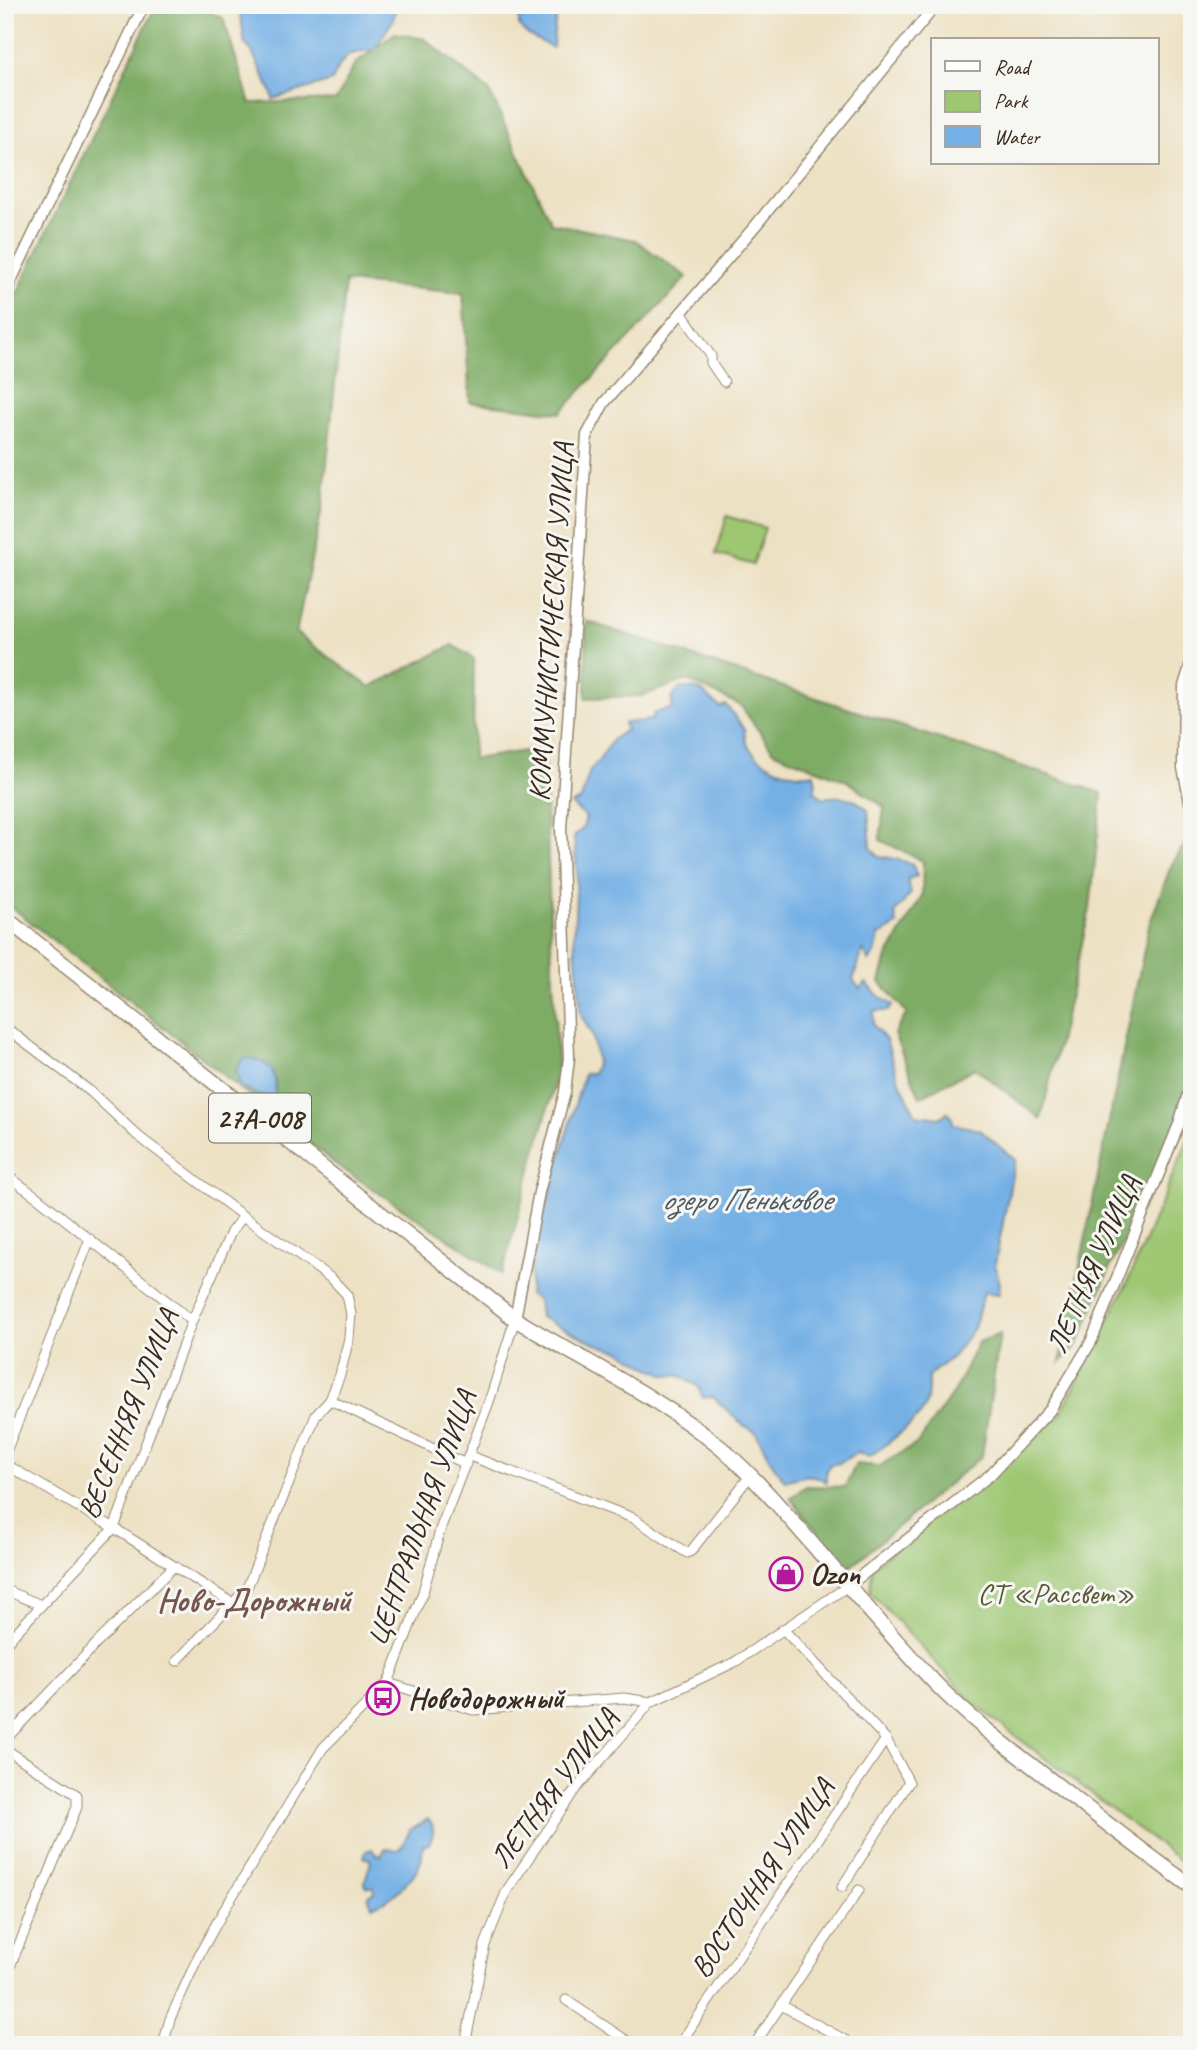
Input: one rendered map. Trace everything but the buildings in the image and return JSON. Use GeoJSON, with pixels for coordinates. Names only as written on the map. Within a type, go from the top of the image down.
{"type":"FeatureCollection","features":[{"type":"Feature","properties":{"kind":"main road","name":"27А-008"},"geometry":{"type":"LineString","coordinates":[[5,918],[514,1318],[688,1423],[721,1449],[789,1517],[935,1683],[976,1722],[1127,1840],[1192,1887]]}},
{"type":"Feature","properties":{"kind":"street"},"geometry":{"type":"LineString","coordinates":[[5,293],[144,5]]}},
{"type":"Feature","properties":{"kind":"street","name":"КОММУНИСТИЧЕСКАЯ УЛИЦА"},"geometry":{"type":"LineString","coordinates":[[514,1318],[539,1192],[565,1092],[569,1058],[561,828],[587,435],[604,403],[936,5]]}},
{"type":"Feature","properties":{"kind":"street"},"geometry":{"type":"LineString","coordinates":[[681,312],[711,356],[711,363],[723,382]]}},
{"type":"Feature","properties":{"kind":"street"},"geometry":{"type":"LineString","coordinates":[[1192,660],[1184,686],[1183,754],[1183,768],[1192,811]]}},
{"type":"Feature","properties":{"kind":"street"},"geometry":{"type":"LineString","coordinates":[[5,1027],[91,1092],[138,1136],[332,1279],[347,1295],[351,1314],[349,1338],[340,1375],[330,1399],[316,1415],[247,1588],[177,1661]]}},
{"type":"Feature","properties":{"kind":"street","name":"ЛЕТНЯЯ УЛИЦА"},"geometry":{"type":"LineString","coordinates":[[465,2045],[485,1945],[507,1891],[575,1790],[651,1702],[735,1662],[848,1586],[990,1475],[1050,1409],[1091,1342],[1179,1124],[1192,1081]]}},
{"type":"Feature","properties":{"kind":"street"},"geometry":{"type":"LineString","coordinates":[[5,1174],[192,1321]]}},
{"type":"Feature","properties":{"kind":"street","name":"ВЕСЕННЯЯ УЛИЦА"},"geometry":{"type":"LineString","coordinates":[[5,1644],[114,1528],[192,1321],[231,1232],[243,1216]]}},
{"type":"Feature","properties":{"kind":"street"},"geometry":{"type":"LineString","coordinates":[[5,1454],[90,1239]]}},
{"type":"Feature","properties":{"kind":"street","name":"ЦЕНТРАЛЬНАЯ УЛИЦА"},"geometry":{"type":"LineString","coordinates":[[163,2045],[170,2019],[224,1910],[323,1748],[388,1683],[423,1592],[441,1527],[489,1402],[514,1318]]}},
{"type":"Feature","properties":{"kind":"street"},"geometry":{"type":"LineString","coordinates":[[330,1399],[468,1460],[633,1518],[687,1553],[750,1476]]}},
{"type":"Feature","properties":{"kind":"street"},"geometry":{"type":"LineString","coordinates":[[5,1464],[114,1528],[232,1603]]}},
{"type":"Feature","properties":{"kind":"street"},"geometry":{"type":"LineString","coordinates":[[5,1740],[174,1566]]}},
{"type":"Feature","properties":{"kind":"street"},"geometry":{"type":"LineString","coordinates":[[5,1590],[41,1605]]}},
{"type":"Feature","properties":{"kind":"street"},"geometry":{"type":"LineString","coordinates":[[783,1629],[886,1739],[909,1782],[842,1887]]}},
{"type":"Feature","properties":{"kind":"street"},"geometry":{"type":"LineString","coordinates":[[388,1683],[473,1710],[624,1698],[651,1702]]}},
{"type":"Feature","properties":{"kind":"street","name":"ВОСТОЧНАЯ УЛИЦА"},"geometry":{"type":"LineString","coordinates":[[678,2045],[886,1739]]}},
{"type":"Feature","properties":{"kind":"street"},"geometry":{"type":"LineString","coordinates":[[5,1749],[76,1796],[77,1807],[5,1978]]}},
{"type":"Feature","properties":{"kind":"street"},"geometry":{"type":"LineString","coordinates":[[754,2045],[859,1889]]}},
{"type":"Feature","properties":{"kind":"street"},"geometry":{"type":"LineString","coordinates":[[566,2000],[633,2045]]}},
{"type":"Feature","properties":{"kind":"street"},"geometry":{"type":"LineString","coordinates":[[781,2005],[845,2040]]}},
{"type":"Feature","properties":{"kind":"green space"},"geometry":{"type":"Polygon","coordinates":[[[156,5],[194,5],[223,18],[250,103],[336,100],[355,64],[395,33],[425,39],[489,91],[551,223],[635,240],[687,277],[560,413],[470,402],[463,293],[345,282],[323,503],[296,633],[370,687],[453,645],[474,659],[473,759],[544,748],[558,1072],[502,1274],[338,1166],[15,910],[5,905],[5,318],[156,5]]]}},
{"type":"Feature","properties":{"kind":"green space"},"geometry":{"type":"Polygon","coordinates":[[[727,516],[765,528],[753,565],[716,554],[727,516]]]}},
{"type":"Feature","properties":{"kind":"green space"},"geometry":{"type":"Polygon","coordinates":[[[586,621],[1102,793],[1090,909],[1041,1119],[975,1068],[920,1097],[894,1034],[907,1013],[880,982],[887,957],[922,896],[923,861],[880,840],[884,807],[847,781],[774,752],[740,705],[687,680],[641,696],[586,698],[586,621]]]}},
{"type":"Feature","properties":{"kind":"green space"},"geometry":{"type":"Polygon","coordinates":[[[1192,833],[1192,1116],[1111,1265],[1078,1345],[1060,1363],[1149,925],[1171,866],[1192,833]]]}},
{"type":"Feature","properties":{"kind":"green space","name":"СТ «Рассвет»"},"geometry":{"type":"Polygon","coordinates":[[[1192,1130],[1192,1870],[976,1706],[870,1592],[872,1567],[1060,1415],[1127,1283],[1192,1130]]]}},
{"type":"Feature","properties":{"kind":"green space"},"geometry":{"type":"Polygon","coordinates":[[[1000,1334],[982,1456],[847,1569],[790,1498],[806,1486],[845,1487],[856,1464],[879,1466],[918,1443],[955,1390],[978,1342],[1000,1334]]]}},
{"type":"Feature","properties":{"kind":"water"},"geometry":{"type":"Polygon","coordinates":[[[232,5],[397,5],[393,20],[374,50],[351,54],[339,66],[332,81],[273,99],[251,50],[245,44],[240,12],[232,5]]]}},
{"type":"Feature","properties":{"kind":"water"},"geometry":{"type":"Polygon","coordinates":[[[510,5],[565,5],[556,20],[553,48],[528,35],[519,26],[519,19],[510,5]]]}},
{"type":"Feature","properties":{"kind":"water","name":"озеро Пеньковое"},"geometry":{"type":"Polygon","coordinates":[[[680,688],[699,689],[720,707],[726,705],[745,730],[751,750],[769,765],[793,773],[814,773],[814,791],[824,798],[848,798],[858,802],[868,810],[871,848],[878,856],[912,864],[917,876],[907,879],[911,893],[895,913],[897,925],[879,936],[875,954],[869,961],[863,950],[853,980],[860,989],[866,983],[893,1005],[888,1011],[874,1011],[873,1025],[886,1040],[898,1078],[916,1115],[940,1118],[947,1112],[952,1117],[953,1124],[980,1130],[1015,1160],[995,1264],[1000,1284],[999,1294],[984,1292],[974,1328],[953,1356],[928,1376],[927,1401],[920,1415],[870,1456],[856,1453],[839,1463],[829,1465],[826,1482],[811,1476],[785,1481],[755,1431],[743,1425],[713,1397],[703,1398],[698,1386],[678,1375],[667,1375],[648,1367],[621,1351],[601,1346],[540,1317],[538,1300],[529,1295],[533,1252],[584,1074],[593,1073],[597,1061],[592,1035],[581,1015],[574,936],[577,873],[574,837],[583,828],[586,817],[571,804],[581,800],[590,770],[613,739],[626,730],[624,723],[652,720],[654,713],[673,708],[671,699],[680,688]]]}},
{"type":"Feature","properties":{"kind":"water"},"geometry":{"type":"Polygon","coordinates":[[[249,1058],[272,1070],[275,1096],[260,1095],[246,1088],[240,1089],[239,1077],[235,1072],[243,1059],[249,1058]]]}},
{"type":"Feature","properties":{"kind":"water"},"geometry":{"type":"Polygon","coordinates":[[[428,1819],[433,1835],[429,1844],[423,1845],[418,1868],[393,1895],[372,1906],[368,1896],[374,1892],[374,1887],[365,1884],[371,1860],[364,1857],[366,1851],[372,1849],[375,1854],[381,1856],[385,1849],[397,1850],[403,1845],[410,1830],[428,1819]]]}},
{"type":"Feature","properties":{"kind":"place","name":"Ozon"},"geometry":{"type":"Point","coordinates":[786,1574]}},
{"type":"Feature","properties":{"kind":"place","name":"Новодорожный"},"geometry":{"type":"Point","coordinates":[383,1698]}},
{"type":"Feature","properties":{"kind":"district","name":"Ново-Дорожный"},"geometry":{"type":"Point","coordinates":[254,1599]}}]}
